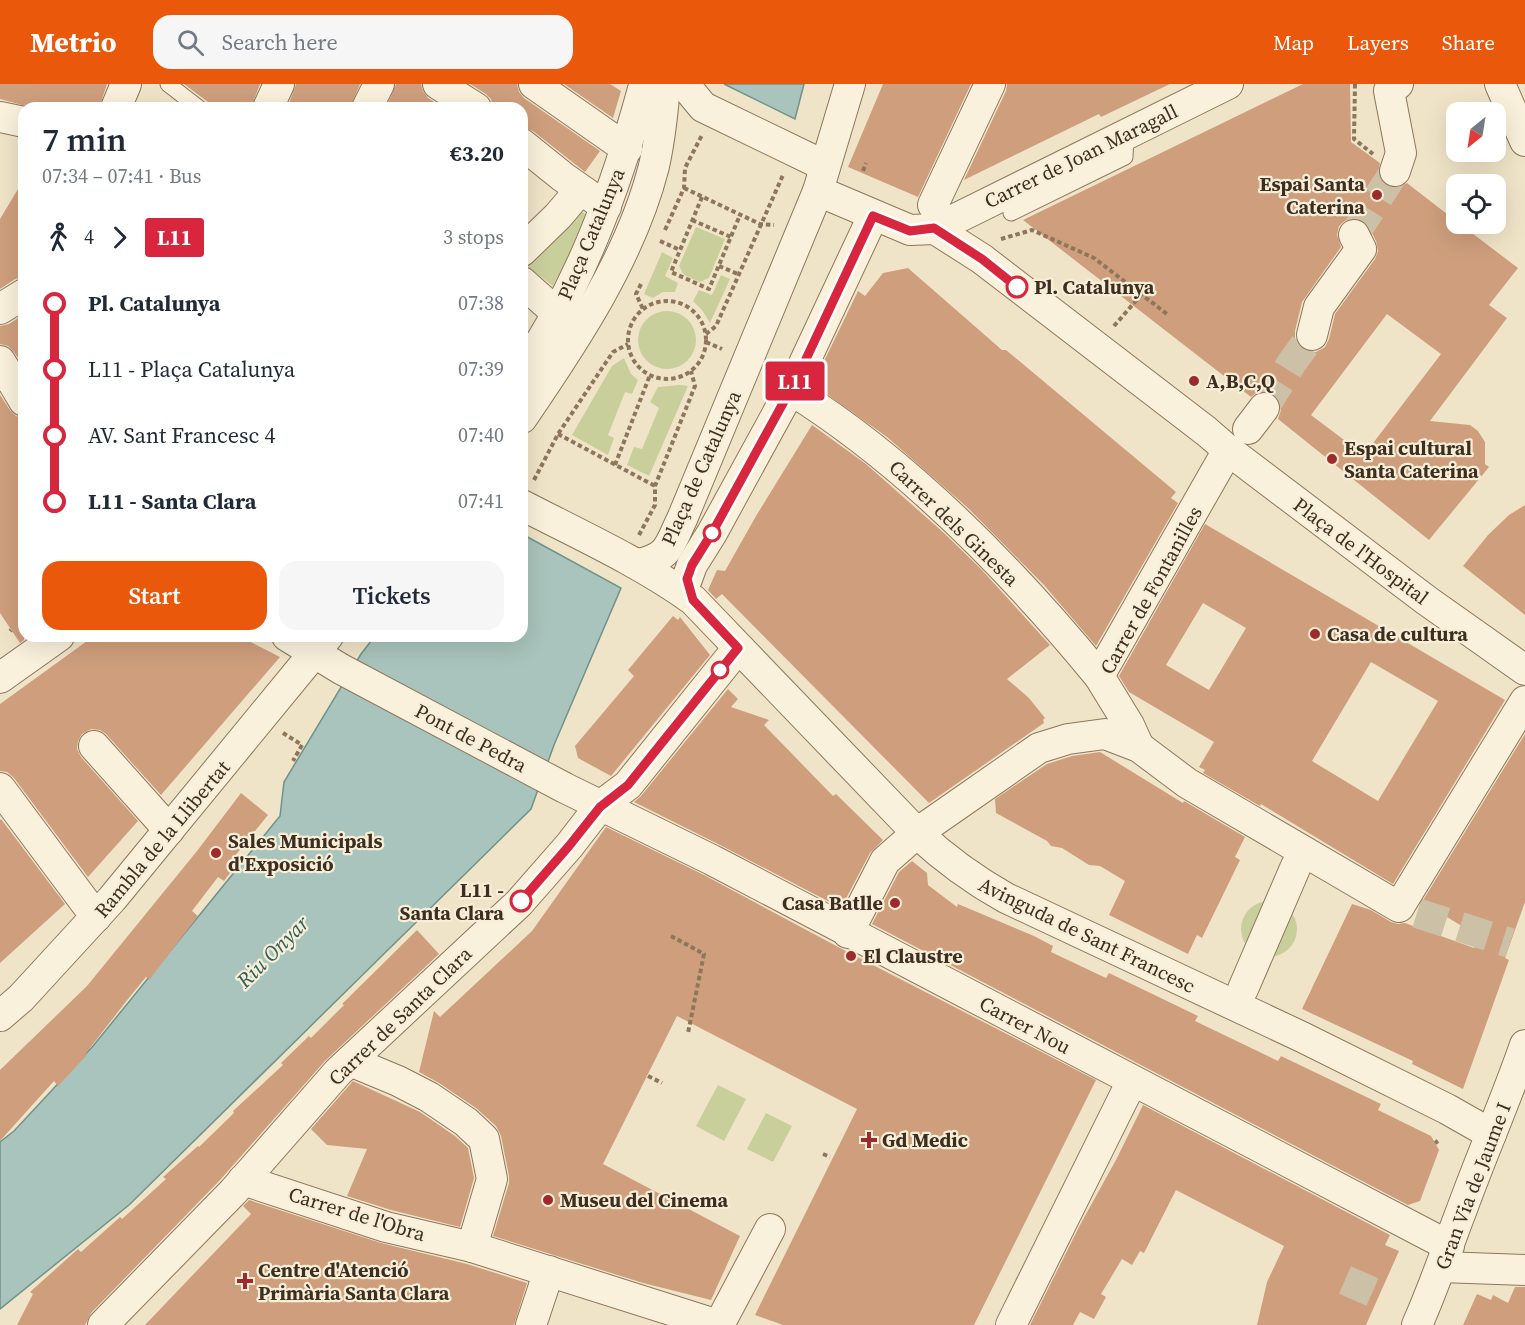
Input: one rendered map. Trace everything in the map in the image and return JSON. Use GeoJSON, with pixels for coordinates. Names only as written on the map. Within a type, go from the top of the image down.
{"type":"FeatureCollection","features":[{"type":"Feature","properties":{"kind":"street"},"geometry":{"type":"LineString","coordinates":[[118,102],[126,84]]}},
{"type":"Feature","properties":{"kind":"street"},"geometry":{"type":"LineString","coordinates":[[271,102],[279,84]]}},
{"type":"Feature","properties":{"kind":"street"},"geometry":{"type":"LineString","coordinates":[[371,102],[379,84]]}},
{"type":"Feature","properties":{"kind":"street"},"geometry":{"type":"LineString","coordinates":[[438,84],[466,102]]}},
{"type":"Feature","properties":{"kind":"street"},"geometry":{"type":"LineString","coordinates":[[534,84],[627,149]]}},
{"type":"Feature","properties":{"kind":"street","name":"Plaça de Catalunya"},"geometry":{"type":"LineString","coordinates":[[638,552],[661,557],[682,519],[822,178],[850,84]]}},
{"type":"Feature","properties":{"kind":"street"},"geometry":{"type":"LineString","coordinates":[[528,409],[575,340],[616,262],[645,196],[660,134],[656,87],[703,107],[822,178],[873,216],[910,231],[934,217],[990,84]]}},
{"type":"Feature","properties":{"kind":"street","name":"Carrer de Joan Maragall"},"geometry":{"type":"LineString","coordinates":[[934,217],[1126,133],[1228,84]]}},
{"type":"Feature","properties":{"kind":"street"},"geometry":{"type":"LineString","coordinates":[[1395,171],[1401,153],[1389,91],[1398,84]]}},
{"type":"Feature","properties":{"kind":"street"},"geometry":{"type":"LineString","coordinates":[[1500,84],[1525,141]]}},
{"type":"Feature","properties":{"kind":"street","name":"Plaça Catalunya"},"geometry":{"type":"LineString","coordinates":[[528,362],[546,335],[606,207],[627,149],[656,87]]}},
{"type":"Feature","properties":{"kind":"street"},"geometry":{"type":"LineString","coordinates":[[660,134],[675,116],[703,107]]}},
{"type":"Feature","properties":{"kind":"street"},"geometry":{"type":"LineString","coordinates":[[0,117],[18,121]]}},
{"type":"Feature","properties":{"kind":"street"},"geometry":{"type":"LineString","coordinates":[[528,149],[580,190],[606,207]]}},
{"type":"Feature","properties":{"kind":"street"},"geometry":{"type":"LineString","coordinates":[[528,245],[558,216],[580,190]]}},
{"type":"Feature","properties":{"kind":"street","name":"Plaça de Catalunya"},"geometry":{"type":"LineString","coordinates":[[690,590],[692,565],[791,390],[828,316],[873,216]]}},
{"type":"Feature","properties":{"kind":"street","name":"Plaça de l'Hospital"},"geometry":{"type":"LineString","coordinates":[[934,217],[982,259],[1206,431],[1247,429],[1426,600],[1525,670]]}},
{"type":"Feature","properties":{"kind":"street"},"geometry":{"type":"LineString","coordinates":[[1312,335],[1319,307],[1361,249],[1354,235]]}},
{"type":"Feature","properties":{"kind":"street"},"geometry":{"type":"LineString","coordinates":[[528,287],[549,306]]}},
{"type":"Feature","properties":{"kind":"street"},"geometry":{"type":"LineString","coordinates":[[0,309],[18,298]]}},
{"type":"Feature","properties":{"kind":"street"},"geometry":{"type":"LineString","coordinates":[[0,361],[18,391]]}},
{"type":"Feature","properties":{"kind":"street","name":"Carrer dels Ginesta"},"geometry":{"type":"LineString","coordinates":[[791,390],[822,410],[889,461],[934,501],[1014,580],[1099,676]]}},
{"type":"Feature","properties":{"kind":"street","name":"Carrer de Fontanilles"},"geometry":{"type":"LineString","coordinates":[[1139,747],[1129,725],[1099,676],[1247,429]]}},
{"type":"Feature","properties":{"kind":"street"},"geometry":{"type":"LineString","coordinates":[[528,495],[638,552],[690,590]]}},
{"type":"Feature","properties":{"kind":"street"},"geometry":{"type":"LineString","coordinates":[[682,519],[690,590]]}},
{"type":"Feature","properties":{"kind":"street","name":"Avinguda de Sant Francesc"},"geometry":{"type":"LineString","coordinates":[[690,590],[738,648],[917,833],[946,861],[972,879],[1006,898],[1302,1037],[1447,1109],[1491,1134]]}},
{"type":"Feature","properties":{"kind":"street"},"geometry":{"type":"LineString","coordinates":[[0,678],[51,642]]}},
{"type":"Feature","properties":{"kind":"street","name":"Pont de Pedra"},"geometry":{"type":"LineString","coordinates":[[322,645],[341,669],[600,807]]}},
{"type":"Feature","properties":{"kind":"street","name":"Rambla de la Llibertat"},"geometry":{"type":"LineString","coordinates":[[0,1016],[21,998],[96,917],[322,645]]}},
{"type":"Feature","properties":{"kind":"street","name":"Carrer de Santa Clara"},"geometry":{"type":"LineString","coordinates":[[103,1325],[243,1180],[338,1072],[519,903],[600,807],[628,785],[738,648]]}},
{"type":"Feature","properties":{"kind":"street"},"geometry":{"type":"LineString","coordinates":[[848,933],[885,861],[917,833],[1039,748],[1068,739],[1105,734],[1139,747],[1187,783],[1399,907],[1525,700]]}},
{"type":"Feature","properties":{"kind":"street"},"geometry":{"type":"LineString","coordinates":[[94,746],[170,830]]}},
{"type":"Feature","properties":{"kind":"street"},"geometry":{"type":"LineString","coordinates":[[4,802],[96,917]]}},
{"type":"Feature","properties":{"kind":"street","name":"Carrer Nou"},"geometry":{"type":"LineString","coordinates":[[600,807],[712,860],[1132,1081],[1445,1257]]}},
{"type":"Feature","properties":{"kind":"street"},"geometry":{"type":"LineString","coordinates":[[1243,989],[1296,866]]}},
{"type":"Feature","properties":{"kind":"street","name":"Gran Via de Jaume I"},"geometry":{"type":"LineString","coordinates":[[1417,1325],[1508,1095],[1525,1045]]}},
{"type":"Feature","properties":{"kind":"street"},"geometry":{"type":"LineString","coordinates":[[350,1061],[429,1097],[466,1122],[484,1138],[492,1179],[472,1247]]}},
{"type":"Feature","properties":{"kind":"street"},"geometry":{"type":"LineString","coordinates":[[1011,1325],[1132,1081]]}},
{"type":"Feature","properties":{"kind":"street","name":"Carrer de l'Obra"},"geometry":{"type":"LineString","coordinates":[[243,1180],[386,1227],[472,1247],[719,1325]]}},
{"type":"Feature","properties":{"kind":"street"},"geometry":{"type":"LineString","coordinates":[[719,1325],[770,1229]]}},
{"type":"Feature","properties":{"kind":"street"},"geometry":{"type":"LineString","coordinates":[[1445,1257],[1525,1270]]}},
{"type":"Feature","properties":{"kind":"street"},"geometry":{"type":"LineString","coordinates":[[531,1325],[549,1271]]}},
{"type":"Feature","properties":{"kind":"lane"},"geometry":{"type":"LineString","coordinates":[[168,84],[192,102]]}},
{"type":"Feature","properties":{"kind":"lane"},"geometry":{"type":"LineString","coordinates":[[1011,213],[1125,157],[1126,133]]}},
{"type":"Feature","properties":{"kind":"path"},"geometry":{"type":"LineString","coordinates":[[1355,84],[1354,139],[1395,171]]}},
{"type":"Feature","properties":{"kind":"path"},"geometry":{"type":"LineString","coordinates":[[863,171],[866,163]]}},
{"type":"Feature","properties":{"kind":"path"},"geometry":{"type":"LineString","coordinates":[[705,335],[716,326],[787,168]]}},
{"type":"Feature","properties":{"kind":"path"},"geometry":{"type":"LineString","coordinates":[[684,188],[760,224],[777,225]]}},
{"type":"Feature","properties":{"kind":"path"},"geometry":{"type":"LineString","coordinates":[[702,197],[671,272],[709,289],[740,215]]}},
{"type":"Feature","properties":{"kind":"path"},"geometry":{"type":"LineString","coordinates":[[692,220],[731,237]]}},
{"type":"Feature","properties":{"kind":"path"},"geometry":{"type":"LineString","coordinates":[[1032,230],[1094,258],[1167,314]]}},
{"type":"Feature","properties":{"kind":"path"},"geometry":{"type":"LineString","coordinates":[[660,241],[680,250]]}},
{"type":"Feature","properties":{"kind":"path"},"geometry":{"type":"LineString","coordinates":[[719,266],[738,274]]}},
{"type":"Feature","properties":{"kind":"path"},"geometry":{"type":"LineString","coordinates":[[1113,326],[1141,295]]}},
{"type":"Feature","properties":{"kind":"path"},"geometry":{"type":"LineString","coordinates":[[667,301],[691,309],[699,318],[705,335],[704,354],[699,364],[691,371],[671,379],[650,375],[639,368],[628,344],[629,331],[634,319],[654,303],[667,301]]}},
{"type":"Feature","properties":{"kind":"path"},"geometry":{"type":"LineString","coordinates":[[528,492],[558,434],[614,352],[628,344]]}},
{"type":"Feature","properties":{"kind":"path"},"geometry":{"type":"LineString","coordinates":[[638,552],[655,505],[655,486],[695,386],[691,371]]}},
{"type":"Feature","properties":{"kind":"path"},"geometry":{"type":"LineString","coordinates":[[615,465],[650,375]]}},
{"type":"Feature","properties":{"kind":"path"},"geometry":{"type":"LineString","coordinates":[[558,434],[655,486]]}},
{"type":"Feature","properties":{"kind":"path"},"geometry":{"type":"LineString","coordinates":[[283,733],[302,745],[292,761]]}},
{"type":"Feature","properties":{"kind":"path"},"geometry":{"type":"LineString","coordinates":[[671,936],[704,954],[688,1033]]}},
{"type":"Feature","properties":{"kind":"path"},"geometry":{"type":"LineString","coordinates":[[648,1076],[662,1083]]}},
{"type":"Feature","properties":{"kind":"path"},"geometry":{"type":"LineString","coordinates":[[823,1154],[830,1157]]}},
{"type":"Feature","properties":{"kind":"green space"},"geometry":{"type":"Polygon","coordinates":[[[574,207],[589,216],[553,286],[528,265],[574,207]]]}},
{"type":"Feature","properties":{"kind":"green space"},"geometry":{"type":"Polygon","coordinates":[[[696,227],[725,239],[709,278],[700,282],[684,275],[679,266],[696,227]]]}},
{"type":"Feature","properties":{"kind":"green space"},"geometry":{"type":"Polygon","coordinates":[[[662,252],[673,258],[665,276],[678,283],[675,292],[663,292],[653,298],[644,294],[662,252]]]}},
{"type":"Feature","properties":{"kind":"green space"},"geometry":{"type":"Polygon","coordinates":[[[721,275],[730,279],[710,323],[693,301],[699,290],[712,295],[721,275]]]}},
{"type":"Feature","properties":{"kind":"green space"},"geometry":{"type":"Polygon","coordinates":[[[667,311],[678,313],[691,324],[696,340],[694,351],[683,364],[667,369],[656,367],[643,356],[638,340],[640,329],[651,316],[667,311]]]}},
{"type":"Feature","properties":{"kind":"green space"},"geometry":{"type":"Polygon","coordinates":[[[624,358],[631,374],[638,380],[632,394],[625,392],[608,435],[614,438],[608,455],[572,435],[612,366],[624,358]]]}},
{"type":"Feature","properties":{"kind":"green space"},"geometry":{"type":"Polygon","coordinates":[[[688,386],[649,476],[627,465],[634,447],[642,449],[659,408],[650,402],[658,387],[688,386]]]}},
{"type":"Feature","properties":{"kind":"green space"},"geometry":{"type":"Polygon","coordinates":[[[1269,901],[1280,903],[1289,909],[1295,918],[1297,929],[1295,940],[1289,949],[1280,955],[1269,957],[1258,955],[1249,949],[1243,940],[1241,929],[1243,918],[1249,909],[1258,903],[1269,901]]]}},
{"type":"Feature","properties":{"kind":"green space"},"geometry":{"type":"Polygon","coordinates":[[[718,1085],[746,1099],[724,1141],[696,1126],[718,1085]]]}},
{"type":"Feature","properties":{"kind":"green space"},"geometry":{"type":"Polygon","coordinates":[[[766,1113],[792,1126],[773,1162],[747,1149],[766,1113]]]}},
{"type":"Feature","properties":{"kind":"water"},"geometry":{"type":"Polygon","coordinates":[[[724,84],[804,84],[795,119],[724,84]]]}},
{"type":"Feature","properties":{"kind":"water","name":"Riu Onyar"},"geometry":{"type":"Polygon","coordinates":[[[528,537],[621,588],[554,745],[531,809],[129,1205],[0,1309],[0,1142],[14,1131],[93,1046],[280,816],[284,782],[370,642],[528,642],[528,537]]]}},
{"type":"Feature","properties":{"kind":"building"},"geometry":{"type":"Polygon","coordinates":[[[0,84],[107,84],[101,102],[18,102],[18,104],[0,99],[0,84]]]}},
{"type":"Feature","properties":{"kind":"building"},"geometry":{"type":"Polygon","coordinates":[[[184,84],[260,84],[253,102],[208,102],[184,84]]]}},
{"type":"Feature","properties":{"kind":"building"},"geometry":{"type":"Polygon","coordinates":[[[296,84],[360,84],[352,102],[289,102],[296,84]]]}},
{"type":"Feature","properties":{"kind":"building"},"geometry":{"type":"Polygon","coordinates":[[[396,84],[421,84],[428,98],[434,102],[388,102],[396,84]]]}},
{"type":"Feature","properties":{"kind":"building"},"geometry":{"type":"Polygon","coordinates":[[[470,84],[517,84],[524,98],[600,151],[585,172],[528,129],[528,102],[492,102],[486,94],[470,84]]]}},
{"type":"Feature","properties":{"kind":"building"},"geometry":{"type":"Polygon","coordinates":[[[564,84],[610,84],[621,91],[613,118],[564,84]]]}},
{"type":"Feature","properties":{"kind":"building"},"geometry":{"type":"Polygon","coordinates":[[[883,84],[971,84],[918,197],[848,167],[883,84]]]}},
{"type":"Feature","properties":{"kind":"building"},"geometry":{"type":"Polygon","coordinates":[[[1007,84],[1170,84],[1101,117],[1099,114],[964,180],[1006,91],[1007,84]]]}},
{"type":"Feature","properties":{"kind":"building"},"geometry":{"type":"Polygon","coordinates":[[[1303,84],[1350,84],[1351,142],[1380,163],[1378,174],[1383,183],[1389,187],[1398,188],[1407,183],[1446,213],[1446,234],[1473,234],[1518,268],[1489,305],[1507,318],[1430,421],[1470,425],[1478,431],[1485,442],[1485,464],[1489,467],[1429,540],[1278,419],[1281,410],[1280,401],[1275,395],[1266,391],[1257,392],[1251,397],[1023,220],[1303,84]],[[1354,218],[1346,220],[1339,226],[1337,235],[1341,247],[1302,302],[1295,339],[1307,352],[1316,352],[1325,347],[1335,314],[1375,259],[1378,251],[1376,241],[1363,220],[1354,218]],[[1387,314],[1311,415],[1364,455],[1441,354],[1387,314]]]}},
{"type":"Feature","properties":{"kind":"building"},"geometry":{"type":"Polygon","coordinates":[[[18,189],[18,278],[0,289],[0,219],[18,189]]]}},
{"type":"Feature","properties":{"kind":"building"},"geometry":{"type":"Polygon","coordinates":[[[908,268],[1002,350],[1006,350],[1176,492],[1171,498],[1178,503],[1096,646],[1044,585],[968,508],[887,437],[813,384],[858,291],[865,296],[883,273],[908,268]]]}},
{"type":"Feature","properties":{"kind":"building"},"geometry":{"type":"Polygon","coordinates":[[[18,318],[18,358],[8,346],[0,344],[0,326],[9,324],[18,318]]]}},
{"type":"Feature","properties":{"kind":"building"},"geometry":{"type":"Polygon","coordinates":[[[0,395],[10,410],[18,416],[18,640],[0,613],[0,395]]]}},
{"type":"Feature","properties":{"kind":"building"},"geometry":{"type":"Polygon","coordinates":[[[812,425],[866,464],[944,533],[982,570],[1050,645],[1007,679],[1029,698],[1045,718],[1044,723],[929,803],[722,594],[716,599],[708,590],[717,570],[725,571],[812,425]]]}},
{"type":"Feature","properties":{"kind":"building"},"geometry":{"type":"Polygon","coordinates":[[[1525,505],[1525,615],[1463,566],[1488,535],[1509,515],[1525,505]]]}},
{"type":"Feature","properties":{"kind":"building"},"geometry":{"type":"Polygon","coordinates":[[[1205,524],[1505,700],[1393,884],[1261,804],[1260,806],[1203,773],[1205,770],[1199,767],[1214,742],[1129,692],[1119,676],[1205,524]],[[1203,603],[1166,665],[1209,690],[1246,628],[1203,603]],[[1371,662],[1312,761],[1378,801],[1438,701],[1371,662]]]}},
{"type":"Feature","properties":{"kind":"building"},"geometry":{"type":"Polygon","coordinates":[[[673,616],[678,620],[680,617],[710,655],[611,776],[578,758],[575,746],[634,676],[628,670],[673,616]]]}},
{"type":"Feature","properties":{"kind":"building"},"geometry":{"type":"Polygon","coordinates":[[[86,642],[251,642],[280,657],[161,795],[106,734],[100,730],[91,729],[82,734],[77,749],[81,757],[138,821],[88,877],[14,778],[7,772],[0,771],[0,704],[86,642]]]}},
{"type":"Feature","properties":{"kind":"building"},"geometry":{"type":"Polygon","coordinates":[[[728,689],[738,699],[731,707],[769,720],[764,725],[833,796],[836,794],[883,840],[870,853],[841,908],[634,802],[728,689]]]}},
{"type":"Feature","properties":{"kind":"building"},"geometry":{"type":"Polygon","coordinates":[[[1525,734],[1525,902],[1505,958],[1509,960],[1463,1089],[1412,1064],[1413,1061],[1302,1009],[1352,904],[1371,910],[1391,922],[1405,923],[1474,948],[1480,937],[1422,902],[1525,734]]]}},
{"type":"Feature","properties":{"kind":"building"},"geometry":{"type":"Polygon","coordinates":[[[1100,752],[1183,803],[1184,801],[1245,837],[1235,857],[1240,860],[1202,938],[1197,935],[1188,954],[1109,915],[1125,881],[1100,866],[1089,865],[1062,848],[1051,846],[1047,841],[996,813],[995,799],[1047,764],[1072,756],[1100,752]]]}},
{"type":"Feature","properties":{"kind":"building"},"geometry":{"type":"Polygon","coordinates":[[[241,793],[268,815],[234,857],[239,861],[224,881],[218,877],[192,911],[198,916],[150,979],[146,977],[128,999],[86,1053],[87,1055],[58,1086],[54,1081],[0,1141],[0,1070],[87,986],[241,793]]]}},
{"type":"Feature","properties":{"kind":"building"},"geometry":{"type":"Polygon","coordinates":[[[0,820],[65,904],[0,963],[0,820]]]}},
{"type":"Feature","properties":{"kind":"building"},"geometry":{"type":"Polygon","coordinates":[[[606,827],[704,875],[1096,1080],[974,1325],[783,1325],[755,1315],[857,1109],[677,1016],[603,1164],[740,1236],[711,1300],[643,1283],[493,1236],[509,1183],[501,1136],[496,1126],[476,1108],[419,1072],[434,1011],[440,1017],[532,931],[606,827]]]}},
{"type":"Feature","properties":{"kind":"building"},"geometry":{"type":"Polygon","coordinates":[[[912,861],[927,873],[928,885],[957,907],[958,904],[1034,936],[1053,946],[1051,952],[1106,978],[1109,973],[1198,1016],[1195,1021],[1278,1061],[1281,1056],[1381,1104],[1378,1110],[1431,1136],[1439,1150],[1420,1201],[1408,1205],[872,924],[899,872],[912,861]]]}},
{"type":"Feature","properties":{"kind":"building"},"geometry":{"type":"Polygon","coordinates":[[[417,930],[439,954],[325,1061],[220,1180],[91,1313],[85,1325],[17,1325],[33,1294],[30,1292],[78,1249],[81,1252],[120,1217],[122,1219],[166,1179],[163,1177],[199,1147],[234,1113],[233,1111],[283,1065],[281,1063],[309,1036],[311,1038],[417,930]]]}},
{"type":"Feature","properties":{"kind":"building"},"geometry":{"type":"Polygon","coordinates":[[[353,1081],[420,1112],[468,1148],[474,1178],[460,1227],[391,1210],[347,1196],[367,1149],[327,1145],[311,1129],[353,1081]]]}},
{"type":"Feature","properties":{"kind":"building"},"geometry":{"type":"Polygon","coordinates":[[[1143,1105],[1390,1235],[1385,1245],[1399,1251],[1366,1325],[1257,1325],[1267,1282],[1284,1246],[1176,1190],[1144,1253],[1140,1251],[1132,1265],[1122,1259],[1101,1294],[1106,1297],[1094,1319],[1080,1312],[1073,1325],[1030,1325],[1143,1105]]]}},
{"type":"Feature","properties":{"kind":"building"},"geometry":{"type":"Polygon","coordinates":[[[249,1200],[381,1243],[467,1264],[527,1283],[514,1325],[145,1325],[251,1214],[243,1206],[249,1200]]]}},
{"type":"Feature","properties":{"kind":"building"},"geometry":{"type":"Polygon","coordinates":[[[1515,1287],[1525,1287],[1525,1325],[1463,1325],[1477,1294],[1491,1300],[1493,1295],[1508,1303],[1515,1287]]]}},
{"type":"Feature","properties":{"kind":"tunnel"},"geometry":{"type":"LineString","coordinates":[[1354,235],[1395,171]]}},
{"type":"Feature","properties":{"kind":"tunnel"},"geometry":{"type":"LineString","coordinates":[[1264,408],[1312,335]]}},
{"type":"Feature","properties":{"kind":"tunnel"},"geometry":{"type":"LineString","coordinates":[[1417,913],[1510,943]]}},
{"type":"Feature","properties":{"kind":"tunnel"},"geometry":{"type":"LineString","coordinates":[[1345,1280],[1379,1295]]}},
{"type":"Feature","properties":{"kind":"bus line","name":"L11"},"geometry":{"type":"LineString","coordinates":[[521,901],[600,807],[628,785],[738,648],[693,600],[687,579],[692,565],[712,533],[799,374],[873,216],[910,231],[934,228],[982,259],[1017,287]]}},
{"type":"Feature","properties":{"kind":"place","name":"Espai Santa Caterina"},"geometry":{"type":"Point","coordinates":[1377,195]}},
{"type":"Feature","properties":{"kind":"place","name":"Pl. Catalunya"},"geometry":{"type":"Point","coordinates":[1017,287]}},
{"type":"Feature","properties":{"kind":"place","name":"A,B,C,Q"},"geometry":{"type":"Point","coordinates":[1194,381]}},
{"type":"Feature","properties":{"kind":"place","name":"Espai cultural Santa Caterina"},"geometry":{"type":"Point","coordinates":[1332,459]}},
{"type":"Feature","properties":{"kind":"place","name":"Casa de cultura"},"geometry":{"type":"Point","coordinates":[1315,634]}},
{"type":"Feature","properties":{"kind":"place","name":"Sales Municipals d'Exposició"},"geometry":{"type":"Point","coordinates":[216,853]}},
{"type":"Feature","properties":{"kind":"place","name":"L11 - Santa Clara"},"geometry":{"type":"Point","coordinates":[521,901]}},
{"type":"Feature","properties":{"kind":"place","name":"Casa Batlle"},"geometry":{"type":"Point","coordinates":[895,903]}},
{"type":"Feature","properties":{"kind":"place","name":"El Claustre"},"geometry":{"type":"Point","coordinates":[851,956]}},
{"type":"Feature","properties":{"kind":"place","name":"Gd Medic"},"geometry":{"type":"Point","coordinates":[869,1140]}},
{"type":"Feature","properties":{"kind":"place","name":"Museu del Cinema"},"geometry":{"type":"Point","coordinates":[548,1200]}},
{"type":"Feature","properties":{"kind":"place","name":"Centre d'Atenció Primària Santa Clara"},"geometry":{"type":"Point","coordinates":[245,1281]}}]}
